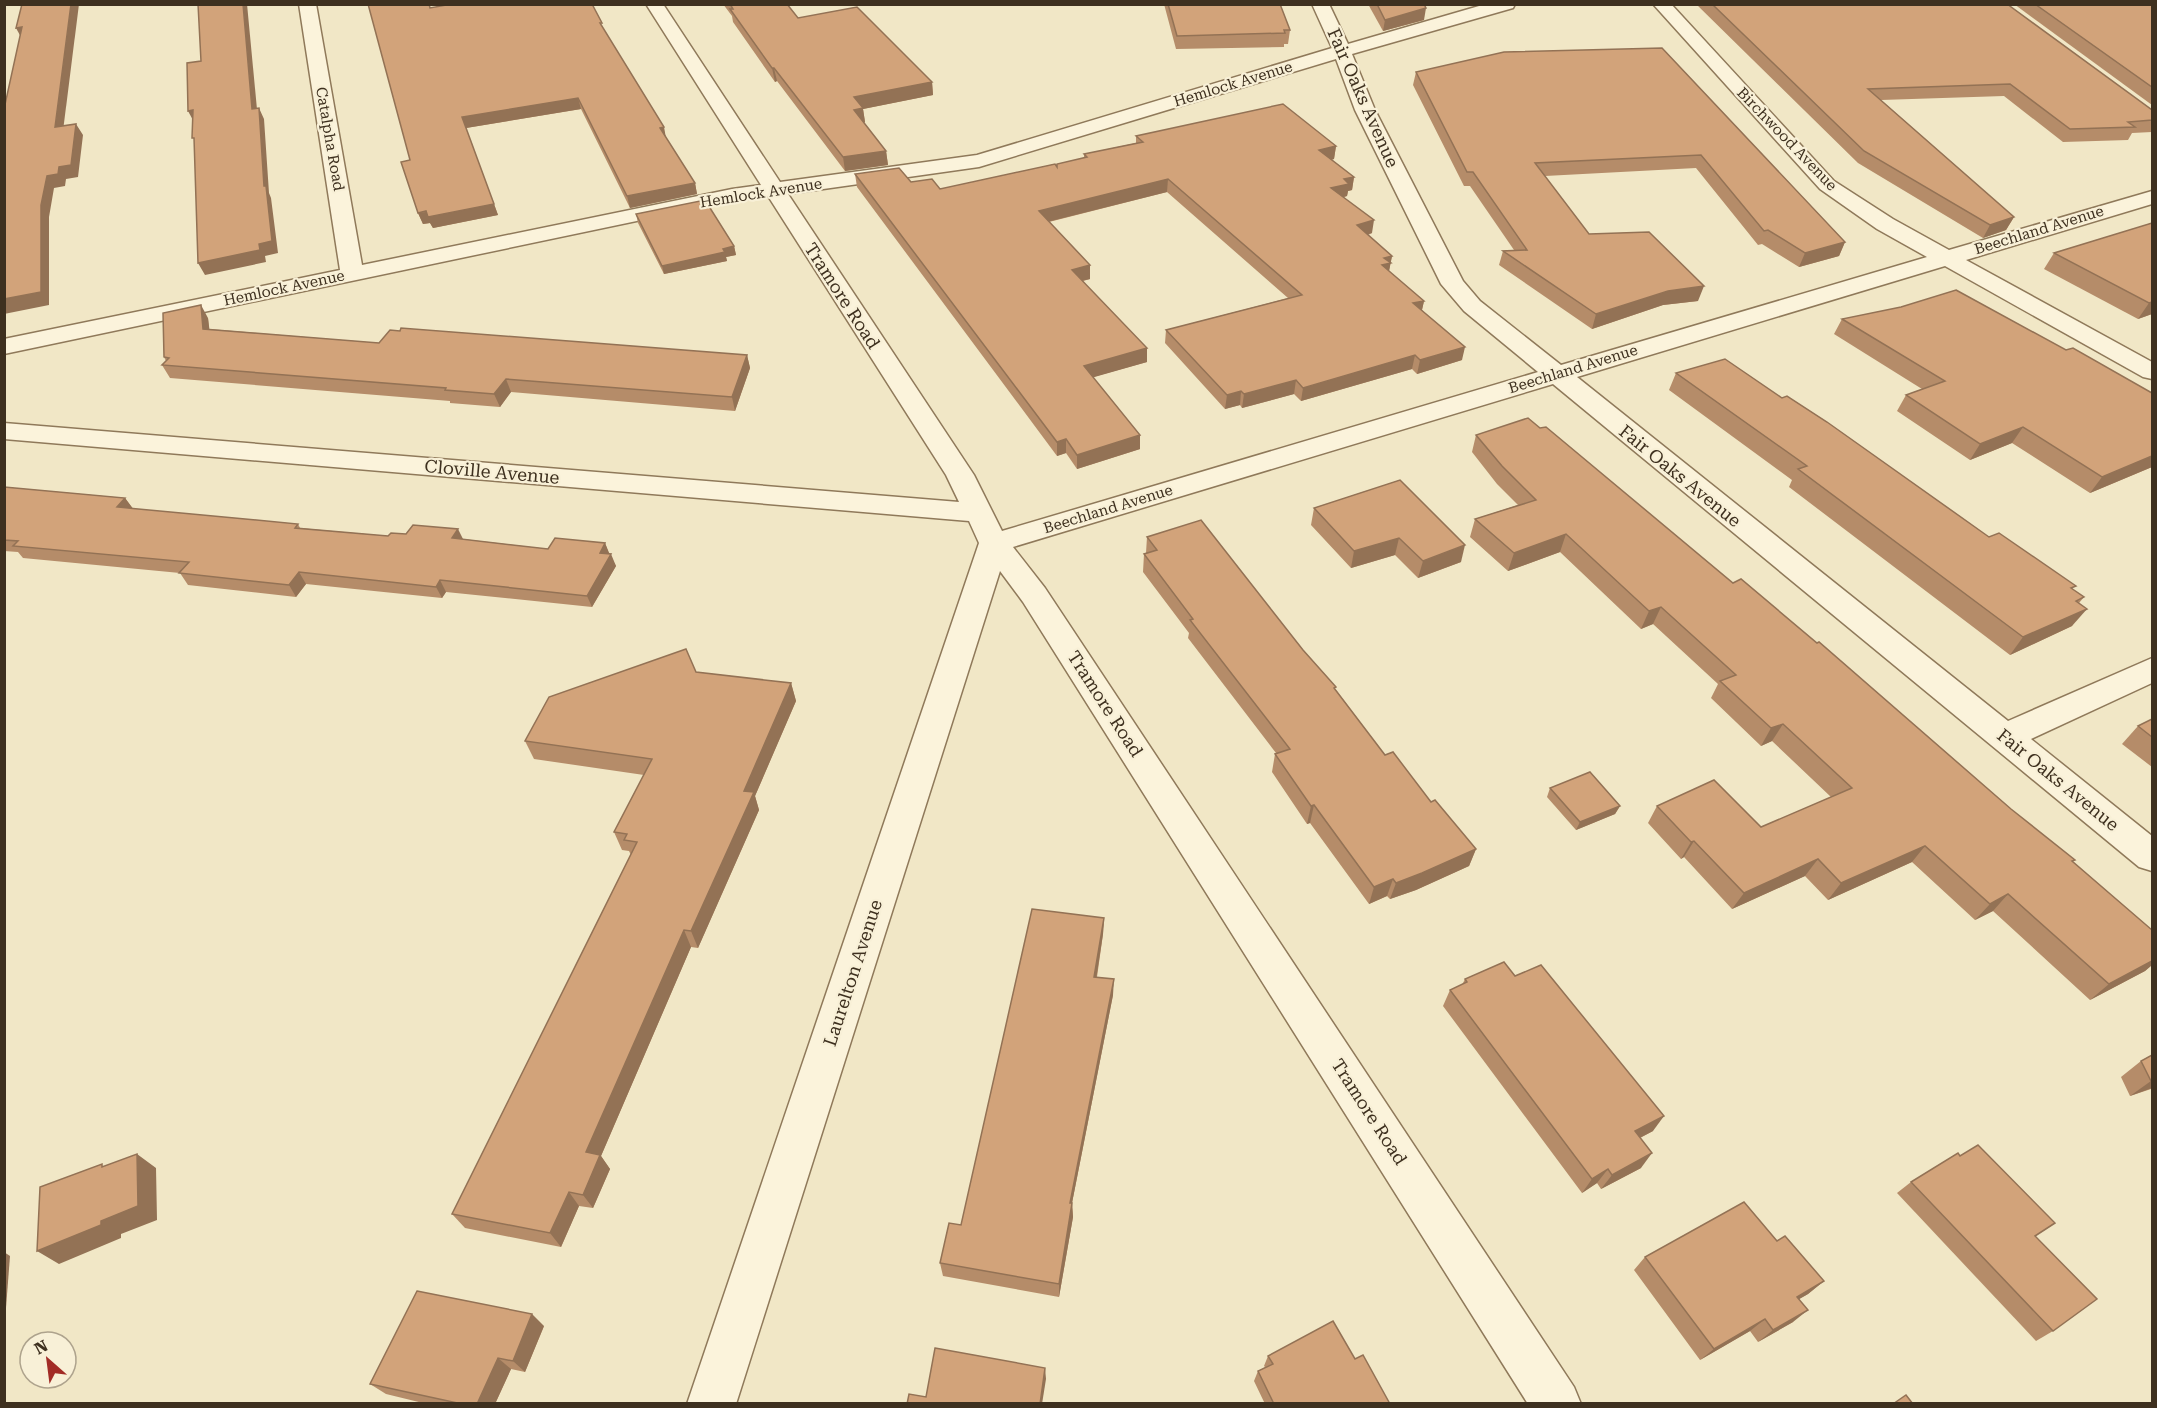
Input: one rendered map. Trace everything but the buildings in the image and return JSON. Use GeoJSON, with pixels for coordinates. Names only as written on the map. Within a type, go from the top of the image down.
{"type":"FeatureCollection","features":[{"type":"Feature","properties":{"kind":"street","name":"Catalpha Road"},"geometry":{"type":"LineString","coordinates":[[307,4],[352,274]]}},
{"type":"Feature","properties":{"kind":"street","name":"Tramore Road"},"geometry":{"type":"LineString","coordinates":[[654,4],[772,189],[960,475],[987,528],[1034,595],[1557,1404]]}},
{"type":"Feature","properties":{"kind":"street","name":"Fair Oaks Avenue"},"geometry":{"type":"LineString","coordinates":[[1320,4],[1342,51],[1365,110],[1453,284],[1472,306],[1554,375],[2152,856]]}},
{"type":"Feature","properties":{"kind":"street","name":"Hemlock Avenue"},"geometry":{"type":"LineString","coordinates":[[4,347],[772,189],[979,161],[1342,51],[1507,4]]}},
{"type":"Feature","properties":{"kind":"street","name":"Birchwood Avenue"},"geometry":{"type":"LineString","coordinates":[[1661,4],[1827,185],[1885,224],[2152,372]]}},
{"type":"Feature","properties":{"kind":"street","name":"Beechland Avenue"},"geometry":{"type":"LineString","coordinates":[[987,528],[1554,375],[2152,196]]}},
{"type":"Feature","properties":{"kind":"street","name":"Cloville Avenue"},"geometry":{"type":"LineString","coordinates":[[4,431],[987,528]]}},
{"type":"Feature","properties":{"kind":"street","name":"Laurelton Avenue"},"geometry":{"type":"LineString","coordinates":[[711,1404],[987,528]]}},
{"type":"Feature","properties":{"kind":"street"},"geometry":{"type":"LineString","coordinates":[[2004,737],[2152,670]]}}]}
